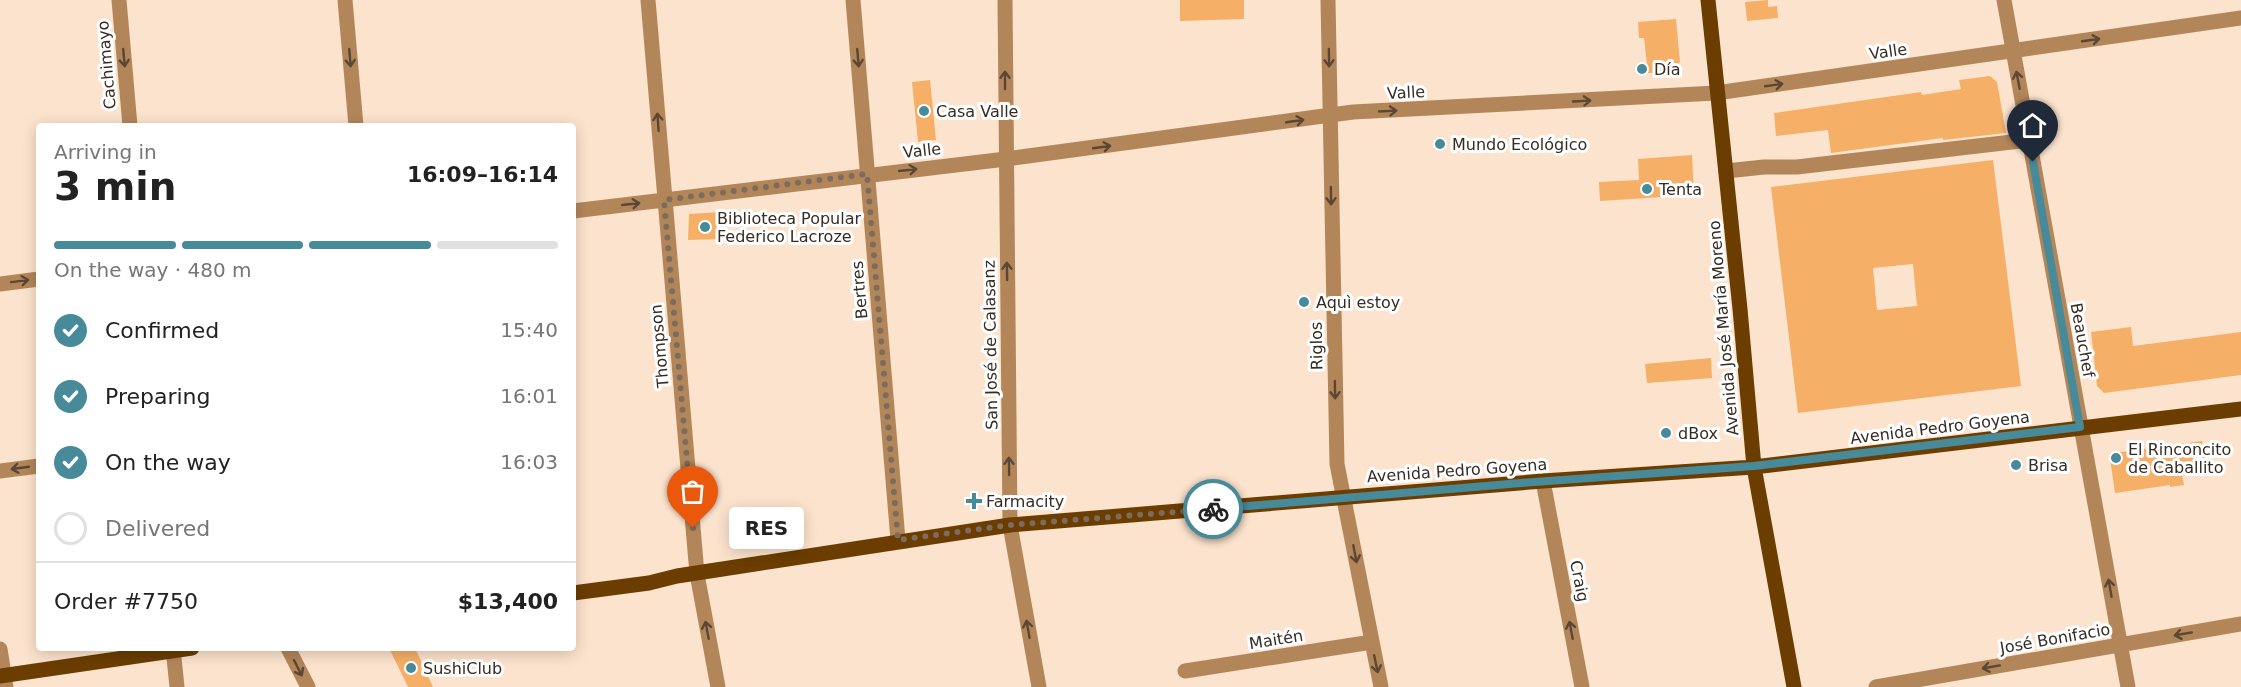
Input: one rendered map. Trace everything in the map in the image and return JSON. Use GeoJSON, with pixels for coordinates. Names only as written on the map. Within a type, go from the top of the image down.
{"type":"FeatureCollection","features":[{"type":"Feature","properties":{"kind":"main road","name":"Avenida José María Moreno"},"geometry":{"type":"LineString","coordinates":[[1708,0],[1754,466],[1794,687]]}},
{"type":"Feature","properties":{"kind":"main road","name":"Avenida Pedro Goyena"},"geometry":{"type":"LineString","coordinates":[[576,593],[649,583],[677,576],[898,540],[1010,525],[1344,496],[1754,466],[2241,409]]}},
{"type":"Feature","properties":{"kind":"main road","name":"Avenida Pedro Goyena"},"geometry":{"type":"LineString","coordinates":[[576,583],[648,573],[677,576]]}},
{"type":"Feature","properties":{"kind":"main road"},"geometry":{"type":"LineString","coordinates":[[3,680],[167,651]]}},
{"type":"Feature","properties":{"kind":"street","name":"Cachimayo"},"geometry":{"type":"LineString","coordinates":[[118,0],[130,123]]}},
{"type":"Feature","properties":{"kind":"street"},"geometry":{"type":"LineString","coordinates":[[345,0],[356,123]]}},
{"type":"Feature","properties":{"kind":"street","name":"Thompson"},"geometry":{"type":"LineString","coordinates":[[648,0],[697,574],[718,687]]}},
{"type":"Feature","properties":{"kind":"street","name":"Bertres"},"geometry":{"type":"LineString","coordinates":[[853,0],[898,540]]}},
{"type":"Feature","properties":{"kind":"street","name":"San José de Calasanz"},"geometry":{"type":"LineString","coordinates":[[1005,0],[1010,525],[1039,687]]}},
{"type":"Feature","properties":{"kind":"street","name":"Riglos"},"geometry":{"type":"LineString","coordinates":[[1328,0],[1337,464],[1381,687]]}},
{"type":"Feature","properties":{"kind":"street","name":"Beauchef"},"geometry":{"type":"LineString","coordinates":[[2004,0],[2128,687]]}},
{"type":"Feature","properties":{"kind":"street","name":"Valle"},"geometry":{"type":"LineString","coordinates":[[576,211],[1006,159],[1353,112],[1716,93],[2241,18]]}},
{"type":"Feature","properties":{"kind":"street"},"geometry":{"type":"LineString","coordinates":[[1726,171],[1764,167],[1797,167],[2029,140]]}},
{"type":"Feature","properties":{"kind":"street"},"geometry":{"type":"LineString","coordinates":[[0,284],[36,279]]}},
{"type":"Feature","properties":{"kind":"street"},"geometry":{"type":"LineString","coordinates":[[0,471],[36,466]]}},
{"type":"Feature","properties":{"kind":"street","name":"Craig"},"geometry":{"type":"LineString","coordinates":[[1543,481],[1582,687]]}},
{"type":"Feature","properties":{"kind":"street","name":"José Bonifacio"},"geometry":{"type":"LineString","coordinates":[[1876,687],[2241,624]]}},
{"type":"Feature","properties":{"kind":"street","name":"Maitén"},"geometry":{"type":"LineString","coordinates":[[1185,671],[1371,642]]}},
{"type":"Feature","properties":{"kind":"street"},"geometry":{"type":"LineString","coordinates":[[0,649],[3,680]]}},
{"type":"Feature","properties":{"kind":"street"},"geometry":{"type":"LineString","coordinates":[[173,651],[177,687]]}},
{"type":"Feature","properties":{"kind":"street"},"geometry":{"type":"LineString","coordinates":[[290,651],[308,687]]}},
{"type":"Feature","properties":{"kind":"building"},"geometry":{"type":"Polygon","coordinates":[[[1180,0],[1244,0],[1244,19],[1180,21],[1180,0]]]}},
{"type":"Feature","properties":{"kind":"building"},"geometry":{"type":"Polygon","coordinates":[[[1768,0],[1768,7],[1777,6],[1778,18],[1747,21],[1745,2],[1768,0]]]}},
{"type":"Feature","properties":{"kind":"building"},"geometry":{"type":"Polygon","coordinates":[[[1676,19],[1680,62],[1669,73],[1648,73],[1644,38],[1639,38],[1638,22],[1676,19]]]}},
{"type":"Feature","properties":{"kind":"building"},"geometry":{"type":"Polygon","coordinates":[[[1990,76],[1997,82],[2006,133],[1943,140],[1943,138],[1831,153],[1828,130],[1776,136],[1774,113],[1921,92],[1922,95],[1961,89],[1959,80],[1990,76]]]}},
{"type":"Feature","properties":{"kind":"building","name":"Casa Valle"},"geometry":{"type":"Polygon","coordinates":[[[930,80],[936,140],[918,142],[912,82],[930,80]]]}},
{"type":"Feature","properties":{"kind":"building","name":"Tenta"},"geometry":{"type":"Polygon","coordinates":[[[1692,155],[1694,195],[1600,201],[1599,182],[1639,180],[1638,159],[1692,155]]]}},
{"type":"Feature","properties":{"kind":"building"},"geometry":{"type":"Polygon","coordinates":[[[1993,160],[2021,386],[1798,413],[1771,187],[1993,160]],[[1913,264],[1873,268],[1877,310],[1917,306],[1913,264]]]}},
{"type":"Feature","properties":{"kind":"building","name":"Biblioteca Popular Federico Lacroze"},"geometry":{"type":"Polygon","coordinates":[[[721,212],[721,239],[688,240],[689,214],[721,212]]]}},
{"type":"Feature","properties":{"kind":"building"},"geometry":{"type":"Polygon","coordinates":[[[2131,327],[2133,346],[2241,332],[2241,375],[2104,393],[2097,386],[2091,332],[2131,327]]]}},
{"type":"Feature","properties":{"kind":"building"},"geometry":{"type":"Polygon","coordinates":[[[1711,358],[1712,378],[1647,383],[1645,364],[1711,358]]]}},
{"type":"Feature","properties":{"kind":"building"},"geometry":{"type":"Polygon","coordinates":[[[2202,441],[2206,471],[2182,475],[2184,485],[2115,493],[2110,458],[2114,453],[2202,441]]]}},
{"type":"Feature","properties":{"kind":"building","name":"SushiClub"},"geometry":{"type":"Polygon","coordinates":[[[390,651],[416,651],[433,687],[408,687],[390,651]]]}},
{"type":"Feature","properties":{"kind":"way so far"},"geometry":{"type":"LineString","coordinates":[[693,528],[664,200],[867,174],[898,540],[1010,525],[1213,509]]}},
{"type":"Feature","properties":{"kind":"place","name":"Día"},"geometry":{"type":"Point","coordinates":[1642,69]}},
{"type":"Feature","properties":{"kind":"place","name":"Casa Valle"},"geometry":{"type":"Point","coordinates":[924,111]}},
{"type":"Feature","properties":{"kind":"place","name":"Mundo Ecológico"},"geometry":{"type":"Point","coordinates":[1440,144]}},
{"type":"Feature","properties":{"kind":"place","name":"Tenta"},"geometry":{"type":"Point","coordinates":[1647,189]}},
{"type":"Feature","properties":{"kind":"place","name":"Biblioteca Popular Federico Lacroze"},"geometry":{"type":"Point","coordinates":[705,227]}},
{"type":"Feature","properties":{"kind":"place","name":"Aquì estoy"},"geometry":{"type":"Point","coordinates":[1304,302]}},
{"type":"Feature","properties":{"kind":"place","name":"dBox"},"geometry":{"type":"Point","coordinates":[1666,433]}},
{"type":"Feature","properties":{"kind":"place","name":"El Rinconcito de Caballito"},"geometry":{"type":"Point","coordinates":[2116,458]}},
{"type":"Feature","properties":{"kind":"place","name":"Brisa"},"geometry":{"type":"Point","coordinates":[2016,465]}},
{"type":"Feature","properties":{"kind":"place","name":"Farmacity"},"geometry":{"type":"Point","coordinates":[974,501]}},
{"type":"Feature","properties":{"kind":"place","name":"RES"},"geometry":{"type":"Point","coordinates":[693,528]}},
{"type":"Feature","properties":{"kind":"place","name":"SushiClub"},"geometry":{"type":"Point","coordinates":[411,668]}},
{"type":"Feature","properties":{"kind":"route"},"geometry":{"type":"LineString","coordinates":[[1213,509],[1344,496],[1754,466],[2080,427],[2033,162]]}}]}
